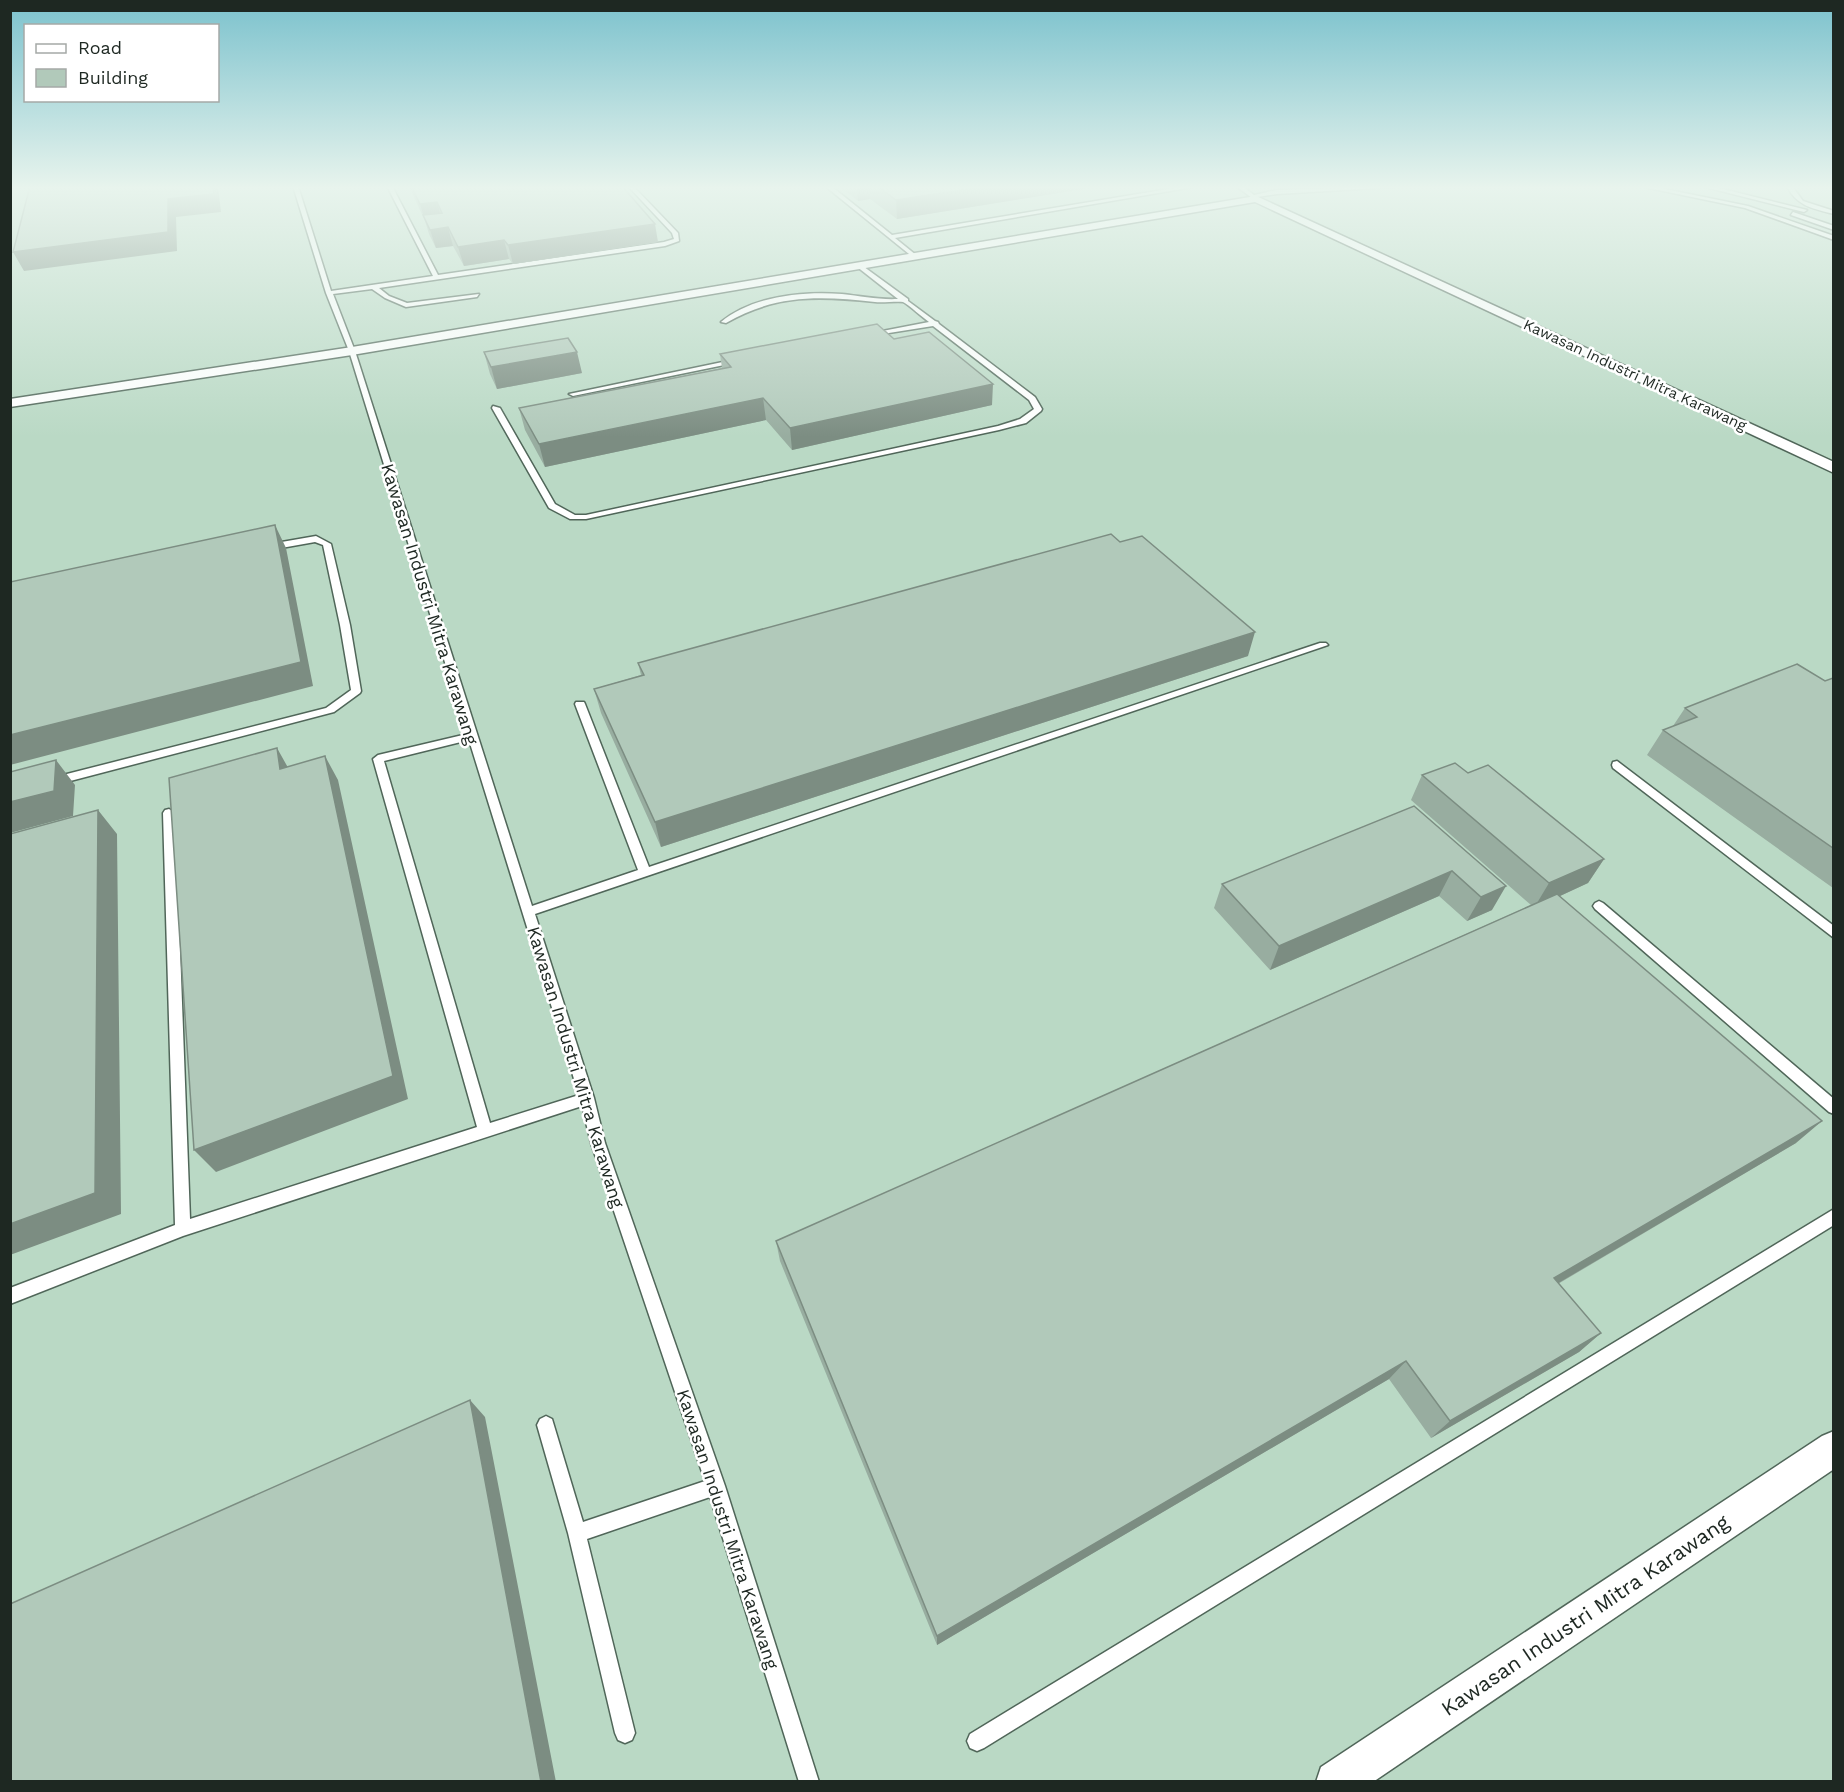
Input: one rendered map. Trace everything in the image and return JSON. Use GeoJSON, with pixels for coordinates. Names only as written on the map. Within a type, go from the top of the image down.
{"type":"FeatureCollection","features":[{"type":"Feature","properties":{"kind":"street"},"geometry":{"type":"LineString","coordinates":[[10,403],[352,351],[831,270]]}},
{"type":"Feature","properties":{"kind":"street","name":"Kawasan Industri Mitra Karawang"},"geometry":{"type":"LineString","coordinates":[[1408,270],[1833,468]]}},
{"type":"Feature","properties":{"kind":"street","name":"Kawasan Industri Mitra Karawang"},"geometry":{"type":"LineString","coordinates":[[1335,1782],[1833,1448]]}},
{"type":"Feature","properties":{"kind":"lane","name":"Kawasan Industri Mitra Karawang"},"geometry":{"type":"LineString","coordinates":[[322,270],[352,351],[471,736],[587,1098],[598,1143],[716,1486],[809,1782]]}},
{"type":"Feature","properties":{"kind":"lane"},"geometry":{"type":"LineString","coordinates":[[432,270],[436,277]]}},
{"type":"Feature","properties":{"kind":"lane"},"geometry":{"type":"LineString","coordinates":[[329,293],[487,270]]}},
{"type":"Feature","properties":{"kind":"lane"},"geometry":{"type":"LineString","coordinates":[[496,408],[552,506],[573,517],[586,517],[999,428],[1034,415],[1038,409],[1032,399],[864,270]]}},
{"type":"Feature","properties":{"kind":"lane"},"geometry":{"type":"LineString","coordinates":[[374,287],[387,297],[406,305],[477,295]]}},
{"type":"Feature","properties":{"kind":"lane"},"geometry":{"type":"LineString","coordinates":[[724,322],[745,310],[818,295],[845,296],[871,302],[906,300]]}},
{"type":"Feature","properties":{"kind":"lane"},"geometry":{"type":"LineString","coordinates":[[865,336],[936,323]]}},
{"type":"Feature","properties":{"kind":"lane"},"geometry":{"type":"LineString","coordinates":[[573,394],[748,359]]}},
{"type":"Feature","properties":{"kind":"lane"},"geometry":{"type":"LineString","coordinates":[[45,784],[330,710],[356,691],[345,625],[327,544],[316,539],[261,549]]}},
{"type":"Feature","properties":{"kind":"lane"},"geometry":{"type":"LineString","coordinates":[[527,912],[1323,645]]}},
{"type":"Feature","properties":{"kind":"lane"},"geometry":{"type":"LineString","coordinates":[[580,704],[645,872]]}},
{"type":"Feature","properties":{"kind":"lane"},"geometry":{"type":"LineString","coordinates":[[471,736],[378,759],[485,1129]]}},
{"type":"Feature","properties":{"kind":"lane"},"geometry":{"type":"LineString","coordinates":[[1617,765],[1833,933]]}},
{"type":"Feature","properties":{"kind":"lane"},"geometry":{"type":"LineString","coordinates":[[169,813],[183,1229]]}},
{"type":"Feature","properties":{"kind":"lane"},"geometry":{"type":"LineString","coordinates":[[1599,906],[1833,1108]]}},
{"type":"Feature","properties":{"kind":"lane"},"geometry":{"type":"LineString","coordinates":[[10,1296],[183,1229],[485,1129],[587,1098]]}},
{"type":"Feature","properties":{"kind":"lane"},"geometry":{"type":"LineString","coordinates":[[977,1741],[1833,1216]]}},
{"type":"Feature","properties":{"kind":"lane"},"geometry":{"type":"LineString","coordinates":[[546,1425],[577,1533],[625,1732]]}},
{"type":"Feature","properties":{"kind":"lane"},"geometry":{"type":"LineString","coordinates":[[577,1533],[716,1486]]}},
{"type":"Feature","properties":{"kind":"shaded area"},"geometry":{"type":"Polygon","coordinates":[[[11,270],[1833,270],[1833,1781],[11,1782],[11,270]]]}},
{"type":"Feature","properties":{"kind":"building"},"geometry":{"type":"Polygon","coordinates":[[[877,324],[894,339],[929,332],[993,384],[790,428],[763,398],[539,444],[519,408],[731,367],[720,354],[877,324]]]}},
{"type":"Feature","properties":{"kind":"building"},"geometry":{"type":"Polygon","coordinates":[[[568,338],[577,352],[491,367],[484,352],[568,338]]]}},
{"type":"Feature","properties":{"kind":"building"},"geometry":{"type":"Polygon","coordinates":[[[275,525],[301,662],[10,735],[10,582],[275,525]]]}},
{"type":"Feature","properties":{"kind":"building"},"geometry":{"type":"Polygon","coordinates":[[[1111,534],[1120,542],[1142,536],[1255,632],[655,822],[594,689],[644,675],[638,663],[1111,534]]]}},
{"type":"Feature","properties":{"kind":"building"},"geometry":{"type":"Polygon","coordinates":[[[1797,664],[1825,681],[1833,678],[1833,848],[1663,730],[1697,717],[1685,708],[1797,664]]]}},
{"type":"Feature","properties":{"kind":"building"},"geometry":{"type":"Polygon","coordinates":[[[277,748],[280,769],[325,756],[393,1076],[194,1150],[169,778],[277,748]]]}},
{"type":"Feature","properties":{"kind":"building"},"geometry":{"type":"Polygon","coordinates":[[[56,760],[54,791],[10,802],[10,772],[56,760]]]}},
{"type":"Feature","properties":{"kind":"building"},"geometry":{"type":"Polygon","coordinates":[[[1455,763],[1468,773],[1488,765],[1604,859],[1549,883],[1422,775],[1455,763]]]}},
{"type":"Feature","properties":{"kind":"building"},"geometry":{"type":"Polygon","coordinates":[[[1414,806],[1506,886],[1481,897],[1452,871],[1279,946],[1222,884],[1414,806]]]}},
{"type":"Feature","properties":{"kind":"building"},"geometry":{"type":"Polygon","coordinates":[[[98,810],[95,1193],[10,1224],[10,834],[98,810]]]}},
{"type":"Feature","properties":{"kind":"building"},"geometry":{"type":"Polygon","coordinates":[[[1557,894],[1822,1121],[1554,1278],[1601,1333],[1450,1421],[1406,1361],[937,1636],[776,1241],[1557,894]]]}},
{"type":"Feature","properties":{"kind":"building"},"geometry":{"type":"Polygon","coordinates":[[[470,1400],[541,1782],[10,1782],[10,1604],[470,1400]]]}}]}
